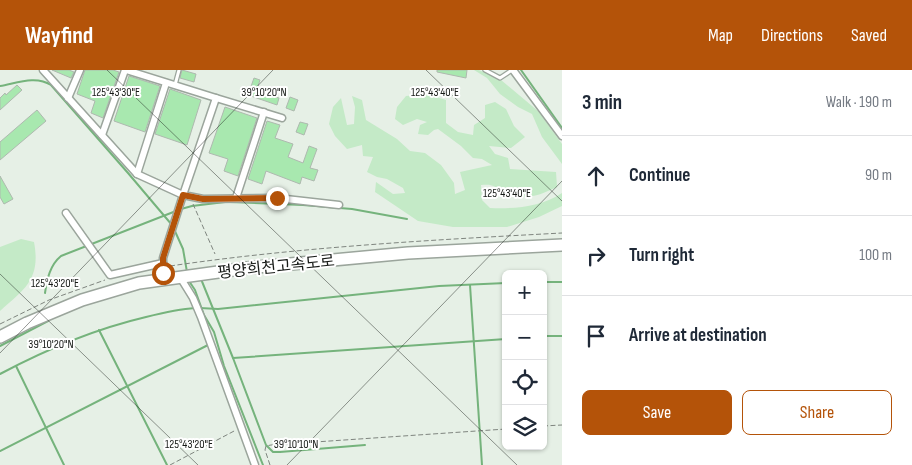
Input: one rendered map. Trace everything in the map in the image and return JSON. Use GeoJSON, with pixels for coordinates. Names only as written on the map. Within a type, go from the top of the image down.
{"type":"FeatureCollection","features":[{"type":"Feature","properties":{"kind":"highway","name":"평양희천고속도로"},"geometry":{"type":"LineString","coordinates":[[0,337],[27,323],[82,300],[186,271],[378,248],[562,239]]}},
{"type":"Feature","properties":{"kind":"highway","name":"평양희천고속도로"},"geometry":{"type":"LineString","coordinates":[[0,330],[20,319],[103,286],[163,268],[186,271],[408,253],[562,245]]}},
{"type":"Feature","properties":{"kind":"street"},"geometry":{"type":"LineString","coordinates":[[43,70],[137,174],[183,195],[203,199],[277,198],[339,205]]}},
{"type":"Feature","properties":{"kind":"street"},"geometry":{"type":"LineString","coordinates":[[68,98],[80,70]]}},
{"type":"Feature","properties":{"kind":"street"},"geometry":{"type":"LineString","coordinates":[[102,135],[126,70],[145,73],[175,86],[282,118]]}},
{"type":"Feature","properties":{"kind":"street"},"geometry":{"type":"LineString","coordinates":[[513,70],[562,136]]}},
{"type":"Feature","properties":{"kind":"street"},"geometry":{"type":"LineString","coordinates":[[137,174],[166,83]]}},
{"type":"Feature","properties":{"kind":"street"},"geometry":{"type":"LineString","coordinates":[[66,213],[110,275],[163,268],[163,258],[216,98]]}},
{"type":"Feature","properties":{"kind":"street"},"geometry":{"type":"LineString","coordinates":[[236,198],[264,112]]}},
{"type":"Feature","properties":{"kind":"street"},"geometry":{"type":"LineString","coordinates":[[186,271],[197,308],[255,465]]}},
{"type":"Feature","properties":{"kind":"lane"},"geometry":{"type":"LineString","coordinates":[[175,86],[179,70]]}},
{"type":"Feature","properties":{"kind":"lane"},"geometry":{"type":"LineString","coordinates":[[485,70],[500,78],[513,70]]}},
{"type":"Feature","properties":{"kind":"path"},"geometry":{"type":"LineString","coordinates":[[194,206],[216,254]]}},
{"type":"Feature","properties":{"kind":"path"},"geometry":{"type":"LineString","coordinates":[[186,271],[324,248],[562,233]]}},
{"type":"Feature","properties":{"kind":"path"},"geometry":{"type":"LineString","coordinates":[[547,426],[562,425]]}},
{"type":"Feature","properties":{"kind":"path"},"geometry":{"type":"LineString","coordinates":[[170,465],[241,427]]}},
{"type":"Feature","properties":{"kind":"path"},"geometry":{"type":"LineString","coordinates":[[270,465],[265,450],[266,446],[270,444],[502,429]]}},
{"type":"Feature","properties":{"kind":"green space"},"geometry":{"type":"Polygon","coordinates":[[[474,70],[479,70],[501,80],[538,111],[562,144],[562,164],[542,137],[532,114],[500,94],[487,78],[474,70]]]}},
{"type":"Feature","properties":{"kind":"green space"},"geometry":{"type":"Polygon","coordinates":[[[426,94],[446,100],[446,123],[458,132],[473,135],[474,125],[485,118],[485,105],[495,102],[506,109],[514,126],[525,137],[511,148],[489,146],[495,154],[508,158],[510,169],[556,172],[557,187],[530,196],[518,196],[491,185],[481,185],[482,200],[490,208],[528,206],[554,198],[562,193],[562,206],[539,217],[507,227],[453,227],[418,221],[375,192],[376,182],[393,194],[405,193],[403,188],[387,179],[367,172],[373,157],[363,156],[362,145],[347,149],[335,136],[329,124],[333,107],[341,98],[347,125],[354,124],[355,107],[352,96],[362,100],[366,120],[397,139],[410,151],[425,153],[441,165],[454,183],[455,194],[465,190],[460,172],[492,165],[482,159],[473,158],[461,146],[438,129],[428,135],[418,134],[420,125],[427,122],[417,119],[403,125],[395,119],[397,107],[406,96],[426,94]]]}},
{"type":"Feature","properties":{"kind":"green space"},"geometry":{"type":"Polygon","coordinates":[[[21,239],[34,242],[36,255],[33,274],[24,289],[0,311],[0,247],[21,239]]]}},
{"type":"Feature","properties":{"kind":"building"},"geometry":{"type":"Polygon","coordinates":[[[52,70],[69,70],[74,72],[71,78],[52,70]]]}},
{"type":"Feature","properties":{"kind":"building"},"geometry":{"type":"Polygon","coordinates":[[[85,70],[113,70],[119,72],[103,118],[91,113],[95,101],[77,94],[85,70]]]}},
{"type":"Feature","properties":{"kind":"building"},"geometry":{"type":"Polygon","coordinates":[[[182,70],[196,74],[194,82],[180,78],[182,70]]]}},
{"type":"Feature","properties":{"kind":"building"},"geometry":{"type":"Polygon","coordinates":[[[437,70],[467,70],[466,78],[437,72],[437,70]]]}},
{"type":"Feature","properties":{"kind":"building"},"geometry":{"type":"Polygon","coordinates":[[[129,76],[160,86],[145,132],[114,121],[129,76]]]}},
{"type":"Feature","properties":{"kind":"building"},"geometry":{"type":"Polygon","coordinates":[[[254,78],[260,80],[256,92],[279,98],[277,105],[248,95],[254,78]]]}},
{"type":"Feature","properties":{"kind":"building"},"geometry":{"type":"Polygon","coordinates":[[[17,85],[22,90],[0,110],[0,98],[17,85]]]}},
{"type":"Feature","properties":{"kind":"building"},"geometry":{"type":"Polygon","coordinates":[[[170,89],[201,100],[187,145],[155,134],[170,89]]]}},
{"type":"Feature","properties":{"kind":"building"},"geometry":{"type":"Polygon","coordinates":[[[290,97],[298,100],[294,111],[286,108],[290,97]]]}},
{"type":"Feature","properties":{"kind":"building"},"geometry":{"type":"Polygon","coordinates":[[[225,107],[257,118],[238,176],[224,171],[228,159],[209,153],[225,107]]]}},
{"type":"Feature","properties":{"kind":"building"},"geometry":{"type":"Polygon","coordinates":[[[37,110],[46,121],[0,160],[0,142],[37,110]]]}},
{"type":"Feature","properties":{"kind":"building"},"geometry":{"type":"Polygon","coordinates":[[[267,121],[280,125],[275,138],[293,144],[288,157],[303,163],[309,146],[317,149],[310,168],[318,170],[314,181],[302,177],[300,184],[266,171],[262,184],[248,179],[267,121]]]}},
{"type":"Feature","properties":{"kind":"building"},"geometry":{"type":"Polygon","coordinates":[[[300,122],[308,124],[304,135],[296,132],[300,122]]]}},
{"type":"Feature","properties":{"kind":"building"},"geometry":{"type":"Polygon","coordinates":[[[0,176],[13,199],[4,204],[0,197],[0,176]]]}},
{"type":"Feature","properties":{"kind":"waterway"},"geometry":{"type":"LineString","coordinates":[[521,70],[562,128]]}},
{"type":"Feature","properties":{"kind":"waterway"},"geometry":{"type":"LineString","coordinates":[[0,86],[33,80],[51,85],[172,225]]}},
{"type":"Feature","properties":{"kind":"waterway"},"geometry":{"type":"LineString","coordinates":[[181,209],[225,202]]}},
{"type":"Feature","properties":{"kind":"waterway"},"geometry":{"type":"LineString","coordinates":[[230,202],[352,209],[407,219]]}},
{"type":"Feature","properties":{"kind":"waterway"},"geometry":{"type":"LineString","coordinates":[[45,293],[52,268],[61,256],[176,211]]}},
{"type":"Feature","properties":{"kind":"waterway"},"geometry":{"type":"LineString","coordinates":[[174,229],[183,249],[187,272]]}},
{"type":"Feature","properties":{"kind":"waterway"},"geometry":{"type":"LineString","coordinates":[[201,279],[266,445],[273,452],[365,445]]}},
{"type":"Feature","properties":{"kind":"waterway"},"geometry":{"type":"LineString","coordinates":[[189,281],[214,332],[224,366],[263,465]]}},
{"type":"Feature","properties":{"kind":"waterway"},"geometry":{"type":"LineString","coordinates":[[547,282],[562,282]]}},
{"type":"Feature","properties":{"kind":"waterway"},"geometry":{"type":"LineString","coordinates":[[200,308],[218,309],[439,286],[502,283]]}},
{"type":"Feature","properties":{"kind":"waterway"},"geometry":{"type":"LineString","coordinates":[[470,285],[482,465]]}},
{"type":"Feature","properties":{"kind":"waterway"},"geometry":{"type":"LineString","coordinates":[[0,374],[53,348],[108,327],[164,313],[195,308]]}},
{"type":"Feature","properties":{"kind":"waterway"},"geometry":{"type":"LineString","coordinates":[[0,346],[48,321]]}},
{"type":"Feature","properties":{"kind":"waterway"},"geometry":{"type":"LineString","coordinates":[[99,330],[167,465]]}},
{"type":"Feature","properties":{"kind":"waterway"},"geometry":{"type":"LineString","coordinates":[[547,336],[562,336]]}},
{"type":"Feature","properties":{"kind":"waterway"},"geometry":{"type":"LineString","coordinates":[[233,358],[502,339]]}},
{"type":"Feature","properties":{"kind":"waterway"},"geometry":{"type":"LineString","coordinates":[[0,451],[208,345]]}},
{"type":"Feature","properties":{"kind":"waterway"},"geometry":{"type":"LineString","coordinates":[[16,366],[64,465]]}},
{"type":"Feature","properties":{"kind":"route"},"geometry":{"type":"LineString","coordinates":[[163,273],[163,258],[183,195],[203,199],[277,198]]}}]}
